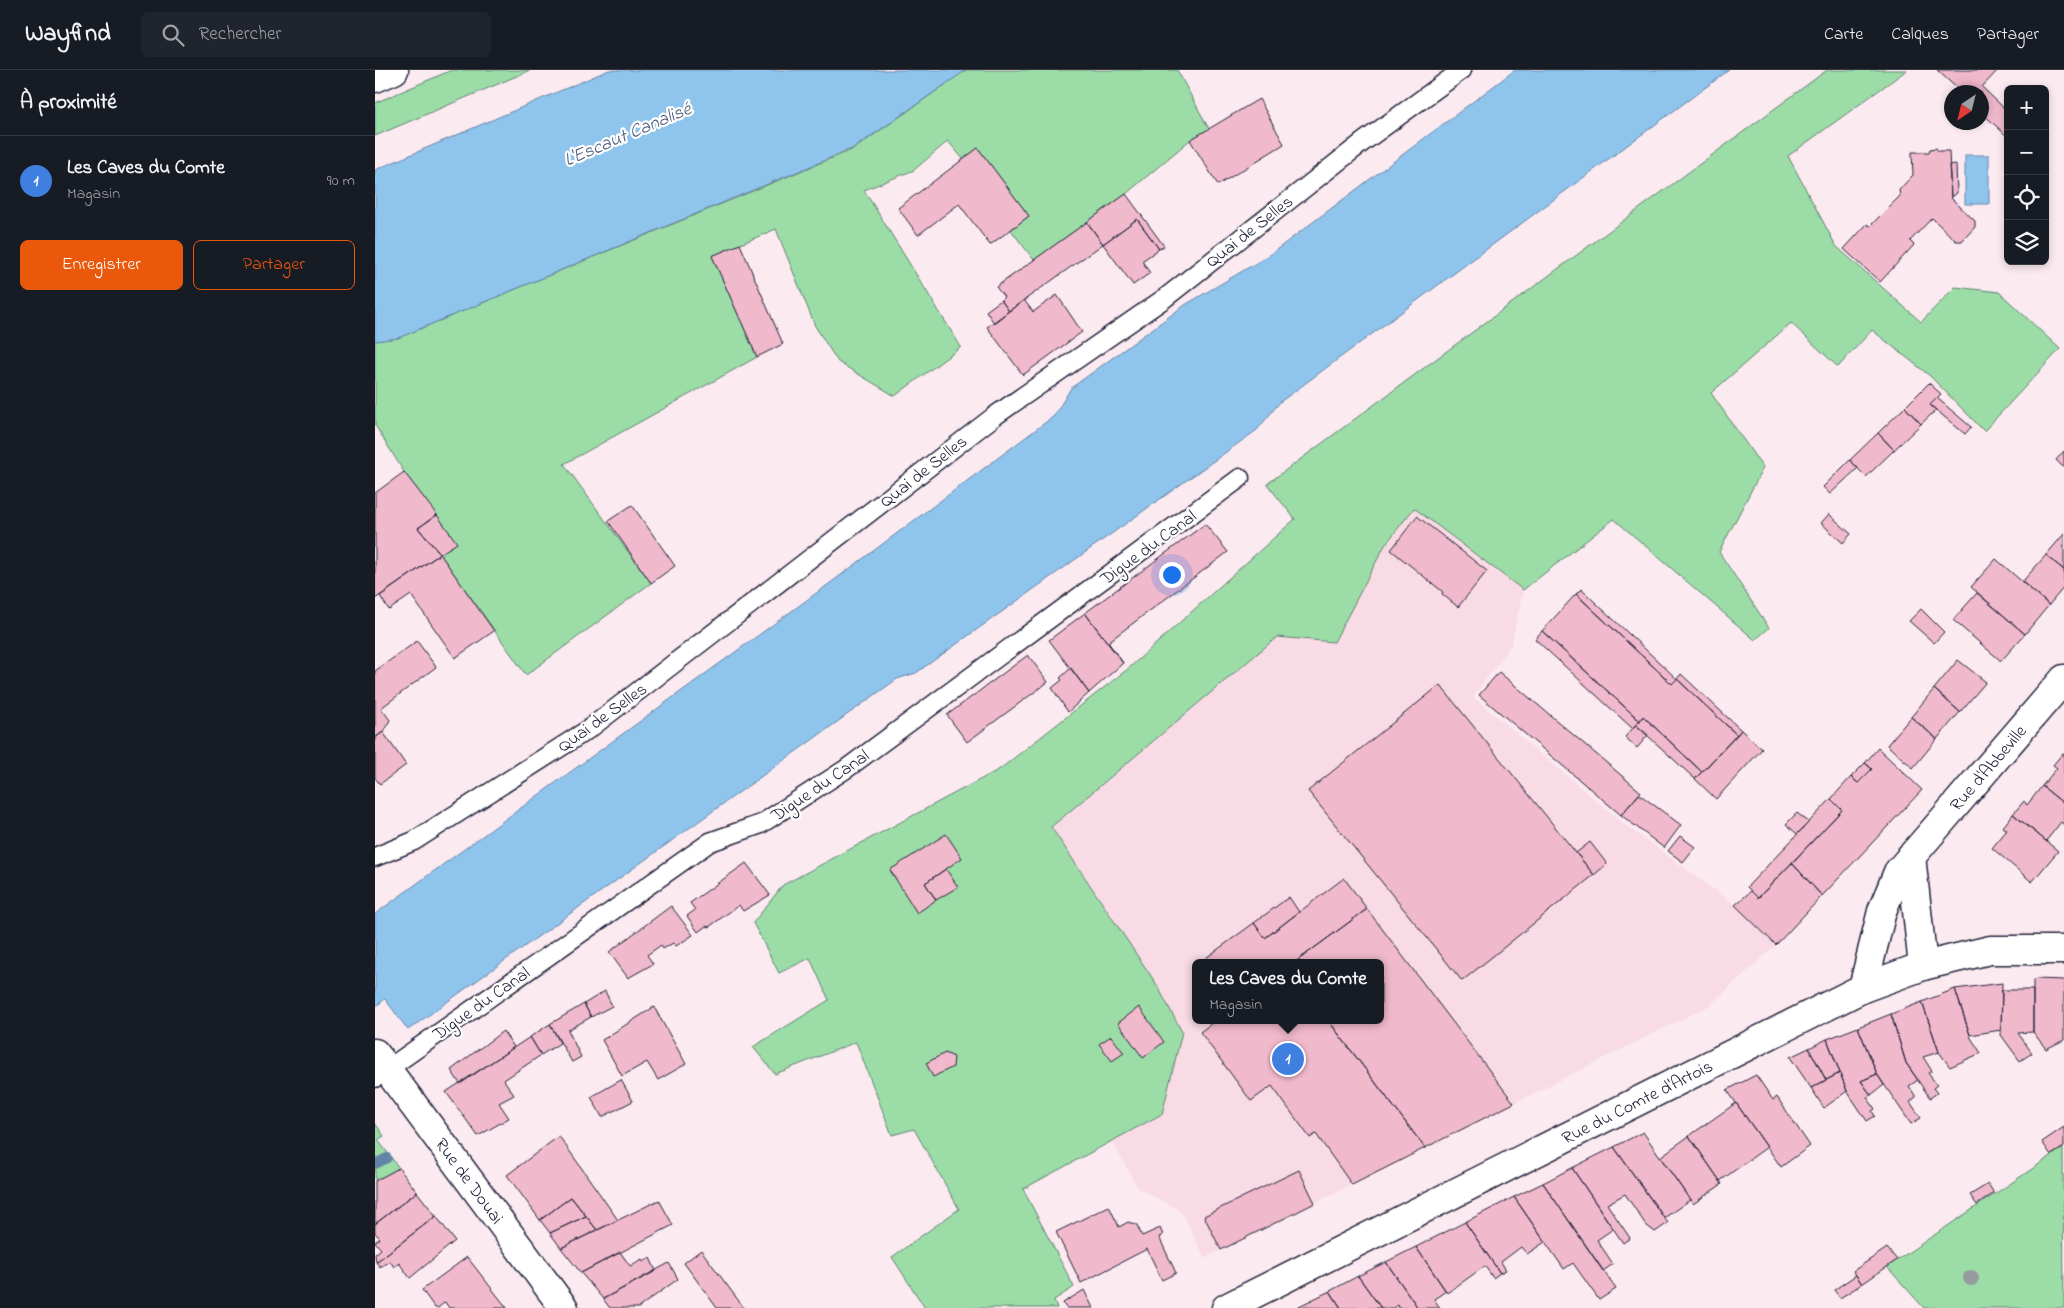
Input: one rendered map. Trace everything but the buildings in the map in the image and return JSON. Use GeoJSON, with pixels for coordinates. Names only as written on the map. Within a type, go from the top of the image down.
{"type":"FeatureCollection","features":[{"type":"Feature","properties":{"kind":"main road"},"geometry":{"type":"LineString","coordinates":[[375,78],[394,70]]}},
{"type":"Feature","properties":{"kind":"main road","name":"Rue d'Abbeville"},"geometry":{"type":"LineString","coordinates":[[1863,988],[1882,911],[1898,872],[2064,679]]}},
{"type":"Feature","properties":{"kind":"main road"},"geometry":{"type":"LineString","coordinates":[[1911,856],[1923,966]]}},
{"type":"Feature","properties":{"kind":"main road","name":"Rue du Comte d'Artois"},"geometry":{"type":"LineString","coordinates":[[1226,1308],[1863,988],[1923,966],[1990,950],[2064,950]]}},
{"type":"Feature","properties":{"kind":"main road","name":"Rue de Douai"},"geometry":{"type":"LineString","coordinates":[[379,1067],[564,1308]]}},
{"type":"Feature","properties":{"kind":"lane","name":"Quai de Selles"},"geometry":{"type":"LineString","coordinates":[[375,857],[414,841],[589,729],[996,415],[1165,298],[1363,142],[1462,70]]}},
{"type":"Feature","properties":{"kind":"lane","name":"Digue du Canal"},"geometry":{"type":"LineString","coordinates":[[379,1067],[710,842],[761,824],[846,769],[1240,478]]}},
{"type":"Feature","properties":{"kind":"shaded area"},"geometry":{"type":"Polygon","coordinates":[[[1414,508],[1523,590],[1511,645],[1473,697],[1625,825],[1735,905],[1776,945],[1710,1005],[1205,1258],[1181,1211],[1138,1188],[1112,1141],[1162,1114],[1182,1032],[1157,985],[1051,827],[1277,637],[1334,642],[1385,545],[1414,508]]]}},
{"type":"Feature","properties":{"kind":"green space"},"geometry":{"type":"Polygon","coordinates":[[[452,70],[531,70],[375,136],[375,103],[452,70]]]}},
{"type":"Feature","properties":{"kind":"green space"},"geometry":{"type":"Polygon","coordinates":[[[966,70],[1177,70],[1209,129],[1190,140],[1126,194],[1034,260],[1011,230],[1029,216],[978,148],[963,159],[948,141],[914,170],[864,190],[961,347],[895,396],[838,362],[815,326],[776,229],[712,256],[757,357],[564,464],[651,583],[526,675],[440,554],[404,472],[375,425],[375,341],[398,338],[854,149],[966,70]]]}},
{"type":"Feature","properties":{"kind":"green space"},"geometry":{"type":"Polygon","coordinates":[[[1827,70],[1907,70],[1788,156],[1836,246],[1921,322],[1955,287],[1999,292],[2060,349],[1984,431],[1930,376],[1872,330],[1838,367],[1791,323],[1711,393],[1763,468],[1719,552],[1769,628],[1755,640],[1614,519],[1523,590],[1414,508],[1385,545],[1334,642],[1277,637],[1051,827],[1157,985],[1182,1032],[1162,1114],[1023,1189],[1074,1287],[1054,1300],[1057,1308],[925,1308],[892,1257],[959,1209],[914,1129],[892,1135],[856,1042],[775,1074],[753,1047],[829,1000],[810,958],[779,973],[753,923],[783,885],[1000,769],[1129,668],[1295,519],[1267,484],[1827,70]]]}},
{"type":"Feature","properties":{"kind":"green space"},"geometry":{"type":"Polygon","coordinates":[[[375,1123],[384,1136],[378,1140],[399,1168],[375,1181],[375,1123]]]}},
{"type":"Feature","properties":{"kind":"green space"},"geometry":{"type":"Polygon","coordinates":[[[2063,1148],[2064,1308],[1924,1308],[1887,1267],[2063,1148]]]}},
{"type":"Feature","properties":{"kind":"water","name":"L'Escaut Canalisé"},"geometry":{"type":"Polygon","coordinates":[[[609,70],[966,70],[854,148],[398,338],[375,341],[375,170],[609,70]]]}},
{"type":"Feature","properties":{"kind":"water"},"geometry":{"type":"Polygon","coordinates":[[[1515,70],[1729,70],[1280,402],[1257,430],[916,673],[897,679],[408,1030],[385,999],[375,1007],[375,914],[833,581],[1054,416],[1071,388],[1185,305],[1268,256],[1515,70]]]}},
{"type":"Feature","properties":{"kind":"water"},"geometry":{"type":"Polygon","coordinates":[[[1965,155],[1989,155],[1989,204],[1965,204],[1965,155]]]}},
{"type":"Feature","properties":{"kind":"waterway"},"geometry":{"type":"LineString","coordinates":[[375,1164],[387,1158]]}},
{"type":"Feature","properties":{"kind":"place","name":"Les Caves du Comte"},"geometry":{"type":"Point","coordinates":[1288,1059]}}]}
